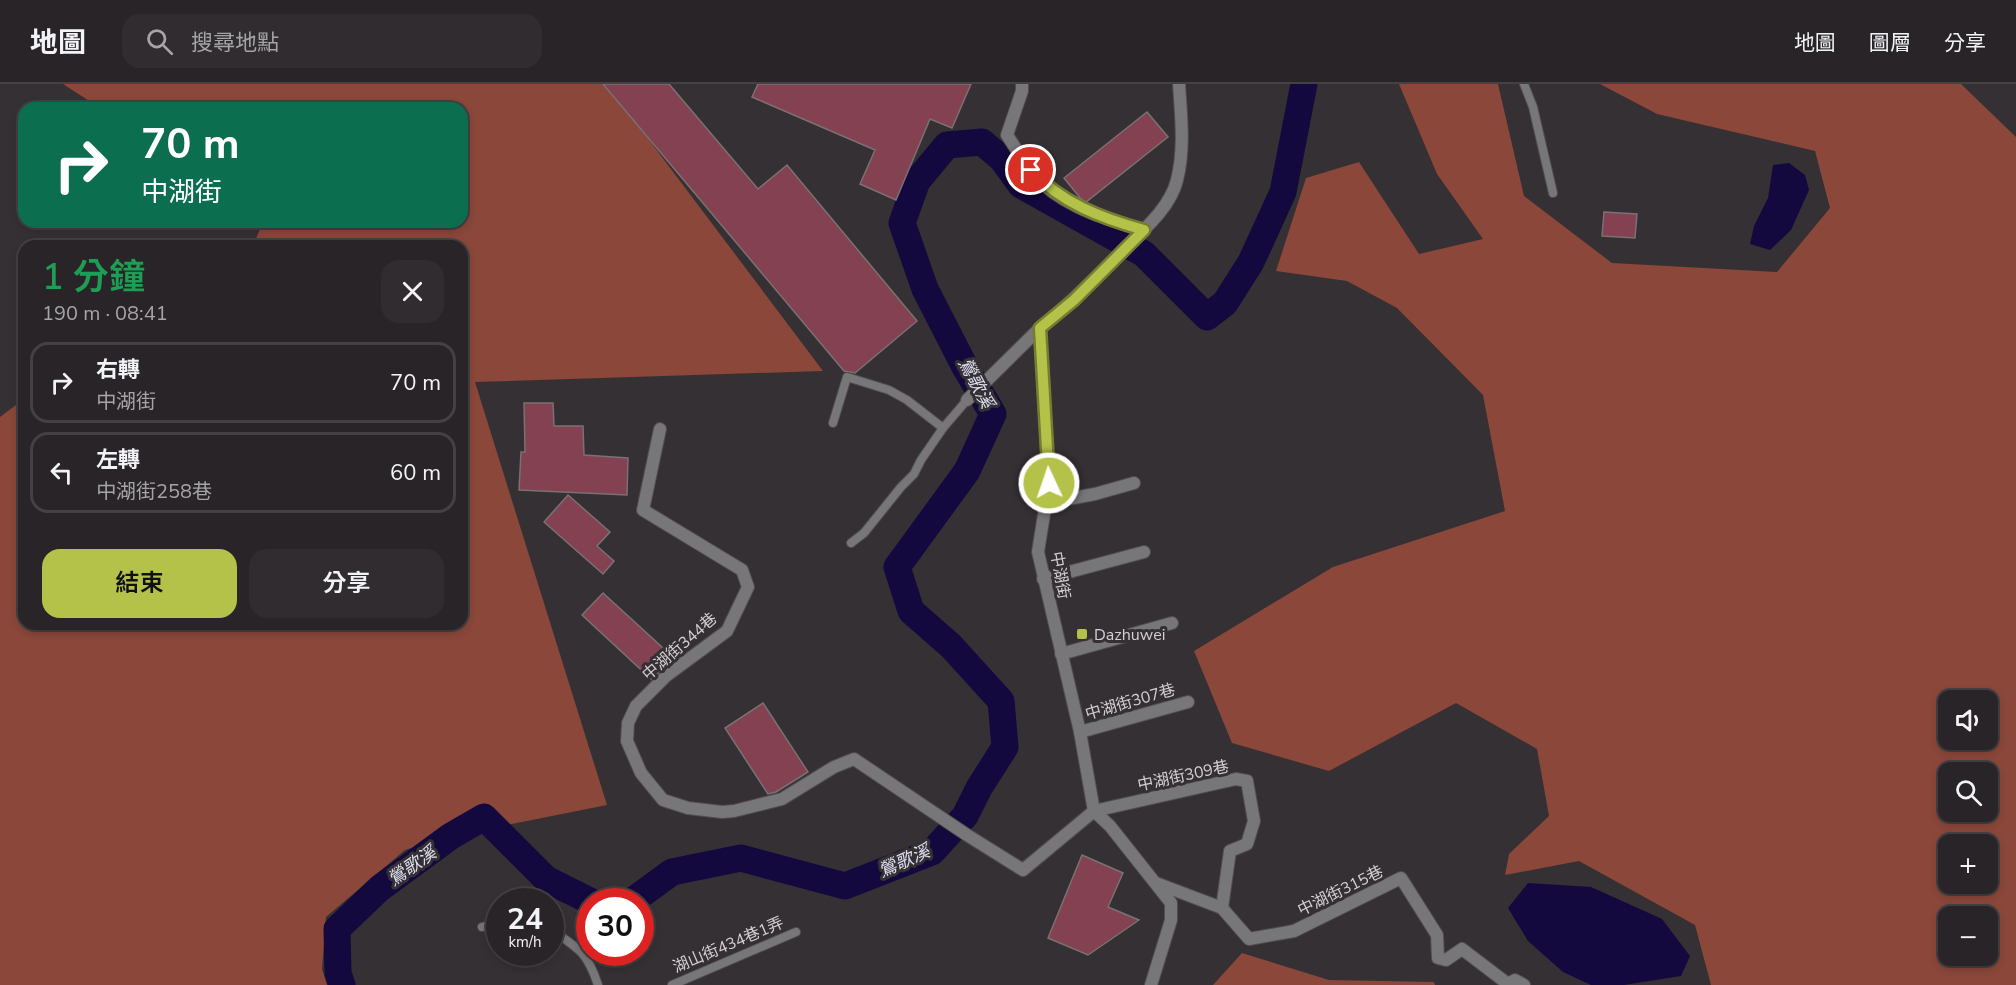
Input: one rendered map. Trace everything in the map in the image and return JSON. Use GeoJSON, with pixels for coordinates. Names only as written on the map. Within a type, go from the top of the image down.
{"type":"FeatureCollection","features":[{"type":"Feature","properties":{"kind":"street"},"geometry":{"type":"LineString","coordinates":[[1022,84],[1022,92],[1007,135],[1031,170],[1044,184],[1074,205],[1140,234]]}},
{"type":"Feature","properties":{"kind":"street"},"geometry":{"type":"LineString","coordinates":[[967,400],[1040,328],[1074,300],[1166,205],[1177,182],[1183,141],[1179,84]]}},
{"type":"Feature","properties":{"kind":"street","name":"中湖街"},"geometry":{"type":"LineString","coordinates":[[1040,328],[1049,483],[1038,552],[1080,732],[1094,811]]}},
{"type":"Feature","properties":{"kind":"street","name":"中湖街344巷"},"geometry":{"type":"LineString","coordinates":[[660,429],[643,510],[742,570],[748,587],[727,631],[666,676],[636,706],[628,723],[627,741],[641,772],[663,800],[688,808],[734,811],[782,799],[834,767],[854,759],[1023,870],[1094,811]]}},
{"type":"Feature","properties":{"kind":"street"},"geometry":{"type":"LineString","coordinates":[[1046,503],[1095,494],[1134,483]]}},
{"type":"Feature","properties":{"kind":"street"},"geometry":{"type":"LineString","coordinates":[[1043,579],[1144,552]]}},
{"type":"Feature","properties":{"kind":"street"},"geometry":{"type":"LineString","coordinates":[[1061,654],[1172,623]]}},
{"type":"Feature","properties":{"kind":"street","name":"中湖街307巷"},"geometry":{"type":"LineString","coordinates":[[1080,732],[1188,702]]}},
{"type":"Feature","properties":{"kind":"street","name":"中湖街309巷"},"geometry":{"type":"LineString","coordinates":[[1094,811],[1236,779],[1247,781],[1254,821],[1247,844],[1230,851],[1222,908]]}},
{"type":"Feature","properties":{"kind":"street"},"geometry":{"type":"LineString","coordinates":[[1094,811],[1110,826],[1171,903],[1171,920],[1151,985]]}},
{"type":"Feature","properties":{"kind":"street","name":"中湖街315巷"},"geometry":{"type":"LineString","coordinates":[[1154,882],[1222,908],[1249,939],[1294,931],[1401,878],[1437,935],[1438,958],[1446,960],[1462,949],[1508,984],[1515,980],[1524,985]]}},
{"type":"Feature","properties":{"kind":"lane"},"geometry":{"type":"LineString","coordinates":[[1524,84],[1533,107],[1553,193]]}},
{"type":"Feature","properties":{"kind":"lane"},"geometry":{"type":"LineString","coordinates":[[833,423],[847,377],[889,390],[907,400],[943,428]]}},
{"type":"Feature","properties":{"kind":"lane"},"geometry":{"type":"LineString","coordinates":[[851,543],[864,533],[914,474],[943,428],[967,400]]}},
{"type":"Feature","properties":{"kind":"lane"},"geometry":{"type":"LineString","coordinates":[[482,927],[486,926]]}},
{"type":"Feature","properties":{"kind":"lane","name":"湖山街434巷1弄"},"geometry":{"type":"LineString","coordinates":[[672,985],[796,932]]}},
{"type":"Feature","properties":{"kind":"lane"},"geometry":{"type":"LineString","coordinates":[[564,939],[582,951],[591,965],[598,985]]}},
{"type":"Feature","properties":{"kind":"shaded area"},"geometry":{"type":"Polygon","coordinates":[[[63,84],[607,84],[823,371],[475,382],[607,805],[451,836],[405,850],[326,917],[322,969],[327,985],[0,985],[0,417],[18,404],[18,630],[468,630],[468,240],[256,240],[260,228],[468,228],[468,102],[91,102],[63,84]]]}},
{"type":"Feature","properties":{"kind":"shaded area"},"geometry":{"type":"Polygon","coordinates":[[[1399,84],[1498,84],[1524,196],[1612,263],[1777,272],[1830,208],[1815,151],[1657,114],[1600,84],[1961,84],[2016,137],[2016,985],[1711,985],[1695,925],[1579,861],[1505,875],[1509,854],[1549,816],[1537,749],[1456,703],[1329,771],[1232,743],[1194,651],[1333,567],[1505,511],[1483,395],[1397,308],[1347,281],[1276,271],[1306,178],[1359,162],[1419,254],[1483,239],[1437,174],[1399,84]]]}},
{"type":"Feature","properties":{"kind":"shaded area"},"geometry":{"type":"Polygon","coordinates":[[[1789,163],[1805,175],[1809,190],[1791,230],[1770,250],[1750,244],[1754,226],[1768,198],[1773,165],[1789,163]]]}},
{"type":"Feature","properties":{"kind":"shaded area"},"geometry":{"type":"Polygon","coordinates":[[[1528,883],[1591,887],[1662,919],[1690,956],[1681,976],[1624,985],[1591,985],[1563,972],[1528,941],[1508,908],[1528,883]]]}},
{"type":"Feature","properties":{"kind":"shaded area"},"geometry":{"type":"Polygon","coordinates":[[[1242,953],[1329,980],[1434,982],[1435,985],[1213,985],[1242,953]]]}},
{"type":"Feature","properties":{"kind":"building"},"geometry":{"type":"Polygon","coordinates":[[[603,84],[669,84],[758,189],[787,165],[917,321],[855,373],[844,371],[603,84]]]}},
{"type":"Feature","properties":{"kind":"building"},"geometry":{"type":"Polygon","coordinates":[[[758,84],[971,84],[952,128],[930,119],[896,200],[860,184],[875,150],[752,97],[758,84]]]}},
{"type":"Feature","properties":{"kind":"building"},"geometry":{"type":"Polygon","coordinates":[[[1147,112],[1168,137],[1086,202],[1081,199],[1064,178],[1147,112]]]}},
{"type":"Feature","properties":{"kind":"building"},"geometry":{"type":"Polygon","coordinates":[[[1604,212],[1637,214],[1635,238],[1602,236],[1604,212]]]}},
{"type":"Feature","properties":{"kind":"building"},"geometry":{"type":"Polygon","coordinates":[[[524,403],[553,403],[554,426],[583,426],[584,455],[628,458],[627,495],[519,490],[521,452],[525,452],[524,403]]]}},
{"type":"Feature","properties":{"kind":"building"},"geometry":{"type":"Polygon","coordinates":[[[568,495],[610,532],[597,546],[614,561],[603,574],[544,522],[568,495]]]}},
{"type":"Feature","properties":{"kind":"building"},"geometry":{"type":"Polygon","coordinates":[[[603,593],[675,659],[651,679],[582,615],[603,593]]]}},
{"type":"Feature","properties":{"kind":"building"},"geometry":{"type":"Polygon","coordinates":[[[763,703],[808,772],[776,792],[768,794],[725,728],[763,703]]]}},
{"type":"Feature","properties":{"kind":"building"},"geometry":{"type":"Polygon","coordinates":[[[1082,855],[1123,873],[1108,907],[1139,920],[1088,955],[1048,938],[1082,855]]]}},
{"type":"Feature","properties":{"kind":"waterway","name":"鶯歌溪"},"geometry":{"type":"LineString","coordinates":[[650,888],[672,872],[741,858],[845,886],[932,852],[965,816],[979,788],[1005,747],[1001,701],[951,646],[911,611],[897,567],[967,471],[993,414],[965,367],[925,289],[902,223],[917,181],[947,145],[982,142],[1002,159],[1021,185],[1144,254],[1207,317],[1225,303],[1251,262],[1283,192],[1304,84]]}},
{"type":"Feature","properties":{"kind":"waterway","name":"鶯歌溪"},"geometry":{"type":"LineString","coordinates":[[342,985],[338,973],[337,929],[380,888],[451,836],[484,817],[546,879],[576,894]]}},
{"type":"Feature","properties":{"kind":"place","name":"Dazhuwei"},"geometry":{"type":"Point","coordinates":[1082,634]}},
{"type":"Feature","properties":{"kind":"route"},"geometry":{"type":"LineString","coordinates":[[1031,170],[1044,184],[1074,205],[1144,230],[1074,300],[1040,328],[1049,483]]}}]}
